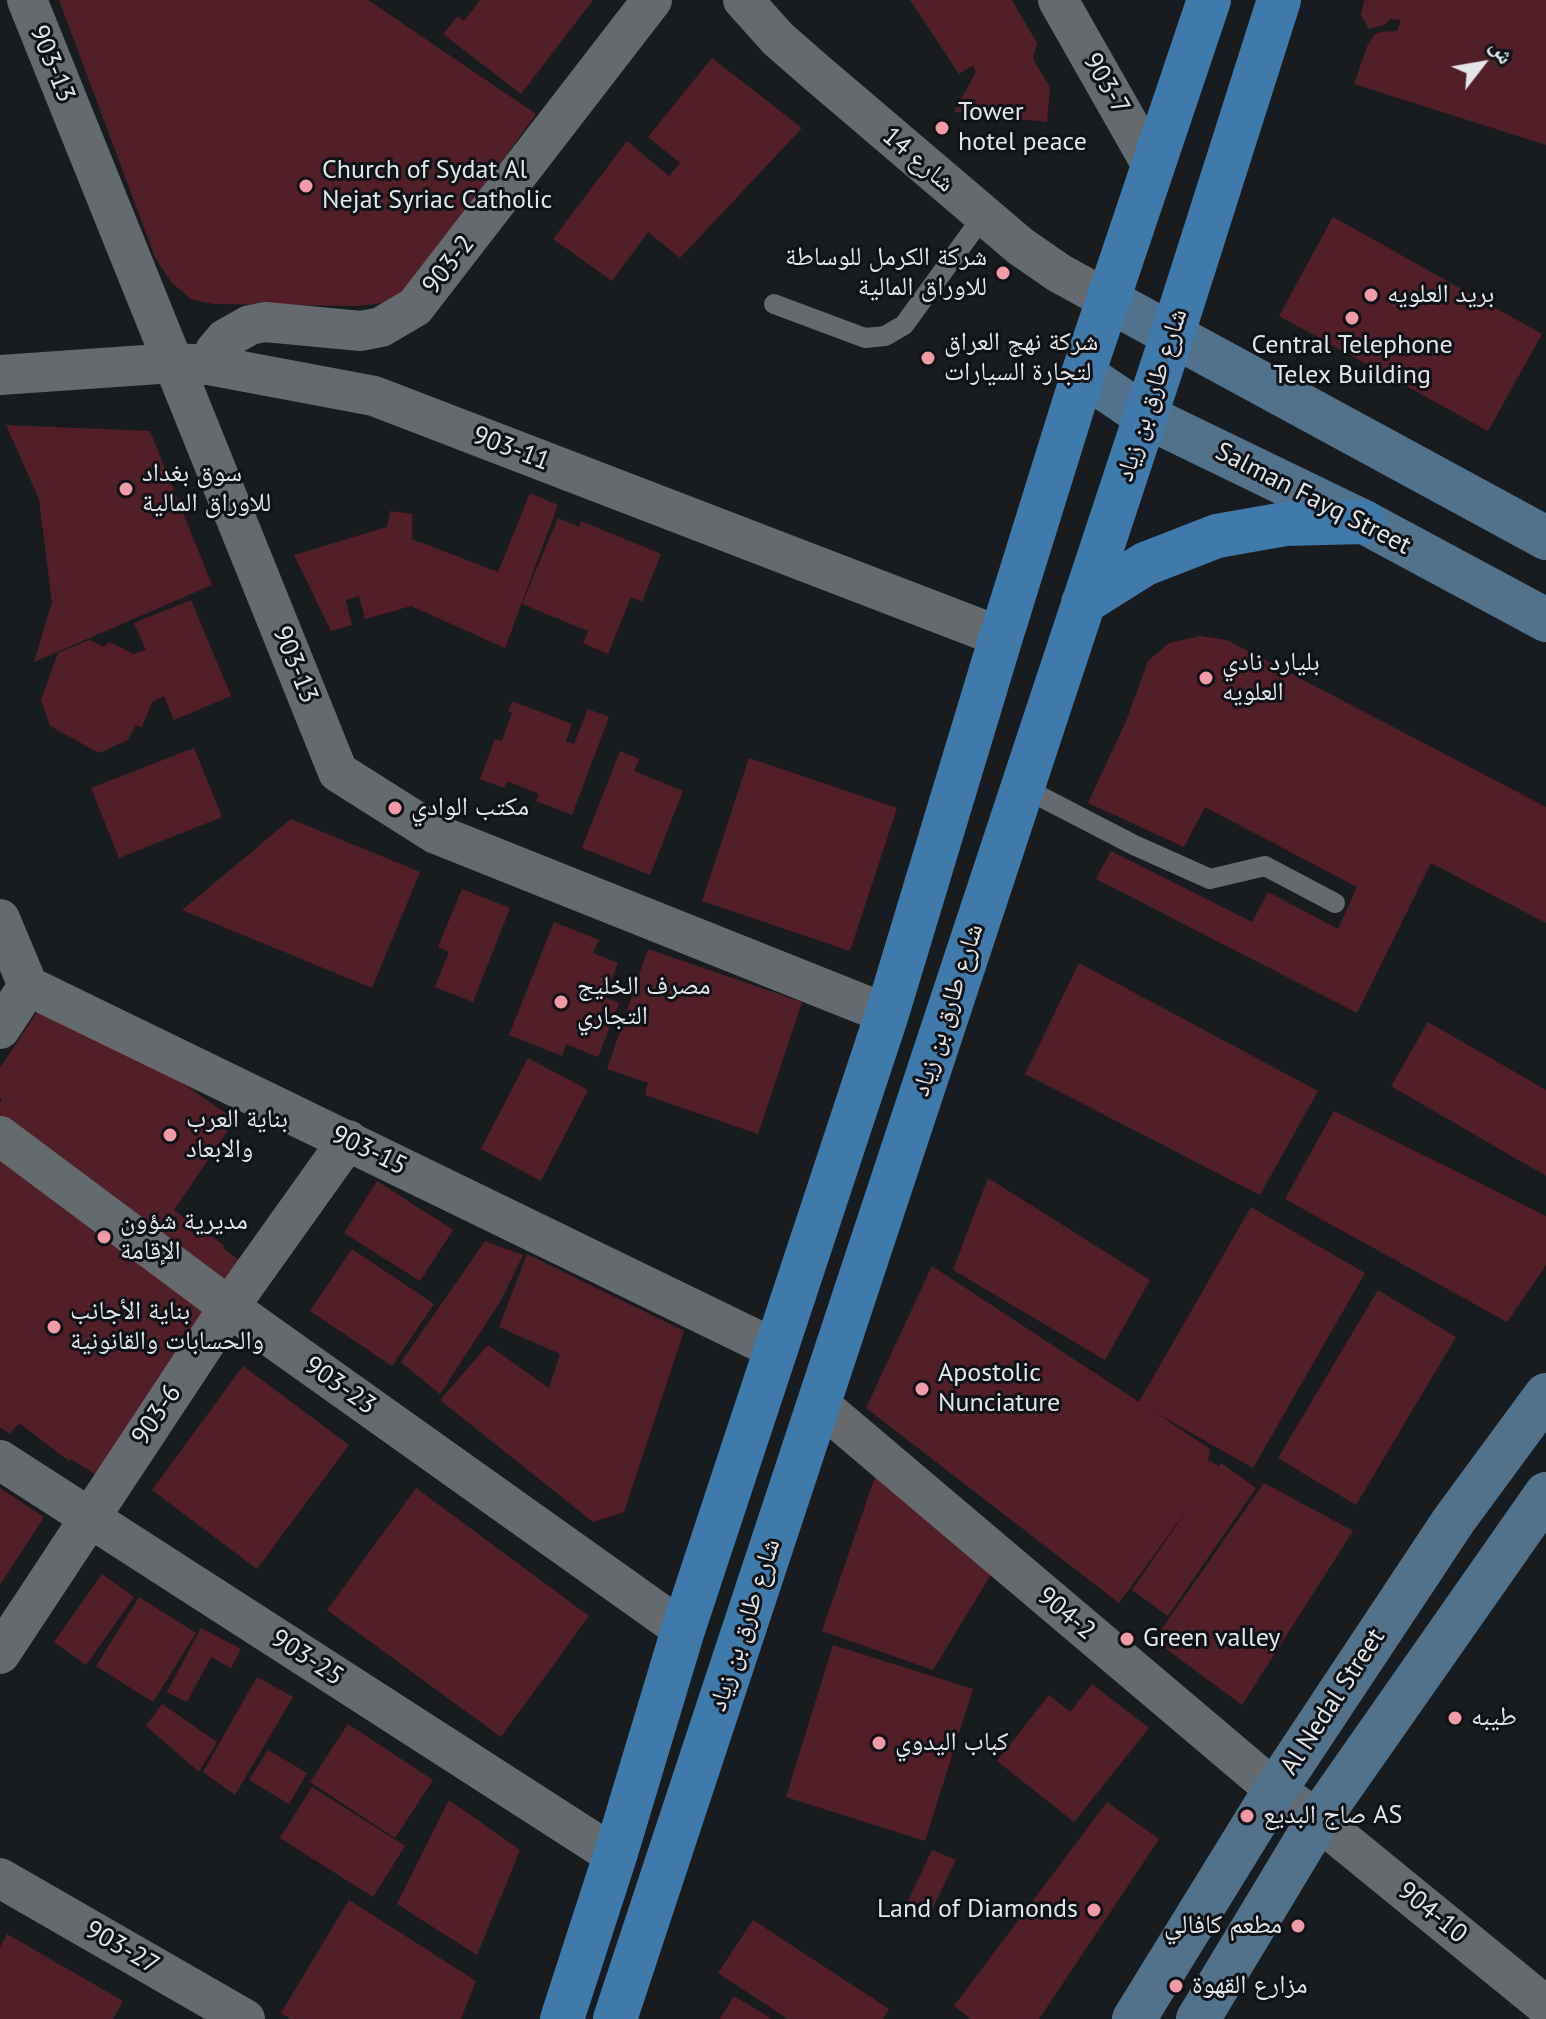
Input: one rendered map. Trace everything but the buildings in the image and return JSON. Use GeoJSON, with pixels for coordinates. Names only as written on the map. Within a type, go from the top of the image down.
{"type":"FeatureCollection","features":[{"type":"Feature","properties":{"kind":"main road"},"geometry":{"type":"LineString","coordinates":[[562,2019],[683,1630],[887,1014],[1083,374],[1209,0]]}},
{"type":"Feature","properties":{"kind":"main road","name":"شارع طارق بن زياد"},"geometry":{"type":"LineString","coordinates":[[615,2019],[1172,336],[1279,0]]}},
{"type":"Feature","properties":{"kind":"main road"},"geometry":{"type":"LineString","coordinates":[[1108,300],[1544,528]]}},
{"type":"Feature","properties":{"kind":"main road","name":"Salman Fayq Street"},"geometry":{"type":"LineString","coordinates":[[1083,374],[1145,416],[1364,522],[1546,620]]}},
{"type":"Feature","properties":{"kind":"main road"},"geometry":{"type":"LineString","coordinates":[[1083,603],[1145,564],[1217,536],[1285,524],[1364,522]]}},
{"type":"Feature","properties":{"kind":"main road","name":"Al Nedal Street"},"geometry":{"type":"LineString","coordinates":[[1134,2019],[1275,1790],[1454,1520],[1546,1395]]}},
{"type":"Feature","properties":{"kind":"main road","name":"Al Nedal Street"},"geometry":{"type":"LineString","coordinates":[[1198,2019],[1318,1820],[1546,1494]]}},
{"type":"Feature","properties":{"kind":"street","name":"903-13"},"geometry":{"type":"LineString","coordinates":[[27,0],[191,364],[338,772],[436,834],[887,1014]]}},
{"type":"Feature","properties":{"kind":"street","name":"903-2"},"geometry":{"type":"LineString","coordinates":[[191,364],[250,325],[265,322],[361,331],[381,327],[415,307],[652,0]]}},
{"type":"Feature","properties":{"kind":"street","name":"شارع 14"},"geometry":{"type":"LineString","coordinates":[[743,0],[778,39],[984,215],[1033,255],[1108,300]]}},
{"type":"Feature","properties":{"kind":"street","name":"903-7"},"geometry":{"type":"LineString","coordinates":[[1058,0],[1154,169]]}},
{"type":"Feature","properties":{"kind":"street","name":"903-11"},"geometry":{"type":"LineString","coordinates":[[0,375],[191,364],[374,396],[1001,637]]}},
{"type":"Feature","properties":{"kind":"street"},"geometry":{"type":"LineString","coordinates":[[0,919],[28,986],[0,1029]]}},
{"type":"Feature","properties":{"kind":"street","name":"903-15"},"geometry":{"type":"LineString","coordinates":[[28,986],[775,1349]]}},
{"type":"Feature","properties":{"kind":"street","name":"903-23"},"geometry":{"type":"LineString","coordinates":[[0,1136],[229,1307],[683,1630]]}},
{"type":"Feature","properties":{"kind":"street","name":"903-6"},"geometry":{"type":"LineString","coordinates":[[0,1654],[229,1307],[348,1140]]}},
{"type":"Feature","properties":{"kind":"street","name":"904-2"},"geometry":{"type":"LineString","coordinates":[[818,1403],[1275,1790],[1318,1820]]}},
{"type":"Feature","properties":{"kind":"street","name":"903-25"},"geometry":{"type":"LineString","coordinates":[[0,1460],[615,1856]]}},
{"type":"Feature","properties":{"kind":"street","name":"904-10"},"geometry":{"type":"LineString","coordinates":[[1318,1820],[1546,2006]]}},
{"type":"Feature","properties":{"kind":"street","name":"903-27"},"geometry":{"type":"LineString","coordinates":[[0,1878],[245,2019]]}},
{"type":"Feature","properties":{"kind":"lane"},"geometry":{"type":"LineString","coordinates":[[774,304],[865,338],[885,336],[904,325],[984,215]]}},
{"type":"Feature","properties":{"kind":"lane"},"geometry":{"type":"LineString","coordinates":[[1022,787],[1134,845],[1210,879],[1265,866],[1335,903]]}},
{"type":"Feature","properties":{"kind":"place","name":"Tower hotel peace"},"geometry":{"type":"Point","coordinates":[942,128]}},
{"type":"Feature","properties":{"kind":"place","name":"Church of Sydat Al Nejat Syriac Catholic"},"geometry":{"type":"Point","coordinates":[306,186]}},
{"type":"Feature","properties":{"kind":"place","name":"شركة الكرمل للوساطة للاوراق المالية"},"geometry":{"type":"Point","coordinates":[1003,273]}},
{"type":"Feature","properties":{"kind":"place","name":"بريد العلويه"},"geometry":{"type":"Point","coordinates":[1371,295]}},
{"type":"Feature","properties":{"kind":"place","name":"Central Telephone Telex Building"},"geometry":{"type":"Point","coordinates":[1352,318]}},
{"type":"Feature","properties":{"kind":"place","name":"شركة نهج العراق لتجارة السيارات"},"geometry":{"type":"Point","coordinates":[928,358]}},
{"type":"Feature","properties":{"kind":"place","name":"سوق بغداد للاوراق المالية"},"geometry":{"type":"Point","coordinates":[126,489]}},
{"type":"Feature","properties":{"kind":"place","name":"بليارد نادي العلويه"},"geometry":{"type":"Point","coordinates":[1206,678]}},
{"type":"Feature","properties":{"kind":"place","name":"مكتب الوادي"},"geometry":{"type":"Point","coordinates":[395,808]}},
{"type":"Feature","properties":{"kind":"place","name":"مصرف الخليج التجاري"},"geometry":{"type":"Point","coordinates":[561,1002]}},
{"type":"Feature","properties":{"kind":"place","name":"بناية العرب والابعاد"},"geometry":{"type":"Point","coordinates":[170,1135]}},
{"type":"Feature","properties":{"kind":"place","name":"مديرية شؤون الإقامة"},"geometry":{"type":"Point","coordinates":[104,1237]}},
{"type":"Feature","properties":{"kind":"place","name":"بناية الأجانب والحسابات والقانونية"},"geometry":{"type":"Point","coordinates":[54,1327]}},
{"type":"Feature","properties":{"kind":"place","name":"Apostolic Nunciature"},"geometry":{"type":"Point","coordinates":[922,1389]}},
{"type":"Feature","properties":{"kind":"place","name":"Green valley"},"geometry":{"type":"Point","coordinates":[1127,1639]}},
{"type":"Feature","properties":{"kind":"place","name":"طيبه"},"geometry":{"type":"Point","coordinates":[1455,1718]}},
{"type":"Feature","properties":{"kind":"place","name":"كباب اليدوي"},"geometry":{"type":"Point","coordinates":[879,1743]}},
{"type":"Feature","properties":{"kind":"place","name":"صاج البديع AS"},"geometry":{"type":"Point","coordinates":[1247,1816]}},
{"type":"Feature","properties":{"kind":"place","name":"Land of Diamonds"},"geometry":{"type":"Point","coordinates":[1094,1910]}},
{"type":"Feature","properties":{"kind":"place","name":"مطعم كافالي"},"geometry":{"type":"Point","coordinates":[1298,1926]}},
{"type":"Feature","properties":{"kind":"place","name":"مزارع القهوة"},"geometry":{"type":"Point","coordinates":[1176,1986]}}]}
